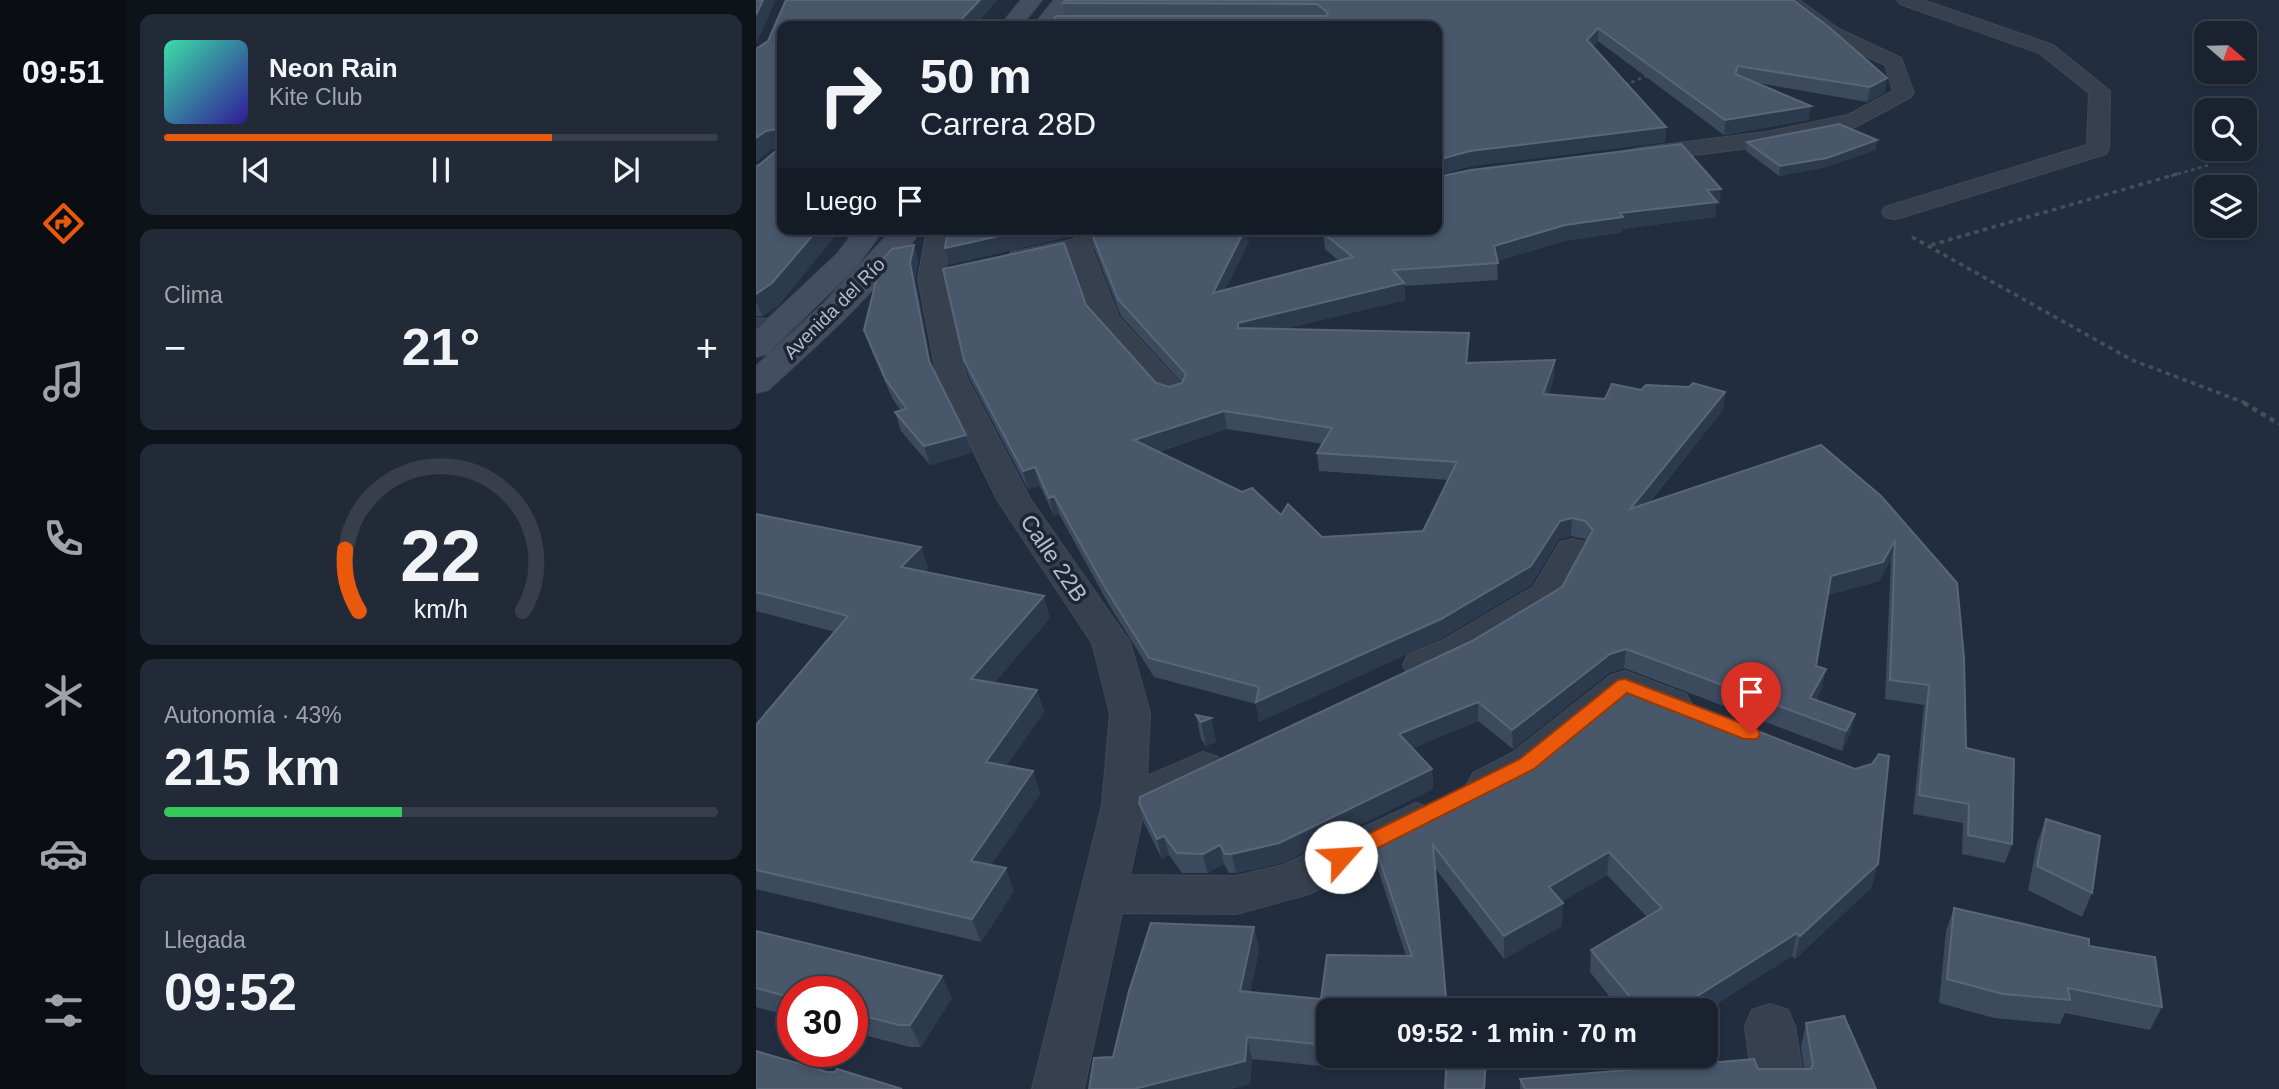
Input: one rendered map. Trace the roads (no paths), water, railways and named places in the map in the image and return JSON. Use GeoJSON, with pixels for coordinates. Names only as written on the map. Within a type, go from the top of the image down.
{"type":"FeatureCollection","features":[{"type":"Feature","properties":{"kind":"main road"},"geometry":{"type":"LineString","coordinates":[[1014,21],[1032,0]]}},
{"type":"Feature","properties":{"kind":"main road"},"geometry":{"type":"LineString","coordinates":[[1047,21],[1065,0]]}},
{"type":"Feature","properties":{"kind":"main road","name":"Avenida del Río"},"geometry":{"type":"LineString","coordinates":[[756,347],[768,327],[847,260],[866,235]]}},
{"type":"Feature","properties":{"kind":"main road","name":"Avenida del Río"},"geometry":{"type":"LineString","coordinates":[[756,383],[815,331],[903,235]]}},
{"type":"Feature","properties":{"kind":"street"},"geometry":{"type":"LineString","coordinates":[[1618,157],[1766,139],[1855,120],[1905,93],[1895,62],[1832,33],[1787,0]]}},
{"type":"Feature","properties":{"kind":"street"},"geometry":{"type":"LineString","coordinates":[[1894,212],[2098,149],[2100,91],[2046,48],[1906,0]]}},
{"type":"Feature","properties":{"kind":"street","name":"Calle 22B"},"geometry":{"type":"LineString","coordinates":[[941,235],[953,378],[1014,501],[1111,642],[1130,713],[1124,805],[1058,1089]]}},
{"type":"Feature","properties":{"kind":"street"},"geometry":{"type":"LineString","coordinates":[[998,264],[1078,246],[1106,235]]}},
{"type":"Feature","properties":{"kind":"street"},"geometry":{"type":"LineString","coordinates":[[1078,246],[1106,320],[1172,393]]}},
{"type":"Feature","properties":{"kind":"street"},"geometry":{"type":"LineString","coordinates":[[768,327],[815,331]]}},
{"type":"Feature","properties":{"kind":"street"},"geometry":{"type":"LineString","coordinates":[[1395,678],[1457,649],[1547,595],[1572,550]]}},
{"type":"Feature","properties":{"kind":"street"},"geometry":{"type":"LineString","coordinates":[[1103,894],[1236,895],[1293,881],[1527,764],[1625,685],[1700,715]]}},
{"type":"Feature","properties":{"kind":"street"},"geometry":{"type":"LineString","coordinates":[[1124,805],[1235,753]]}},
{"type":"Feature","properties":{"kind":"street"},"geometry":{"type":"LineString","coordinates":[[1770,1026],[1779,1089]]}}]}
